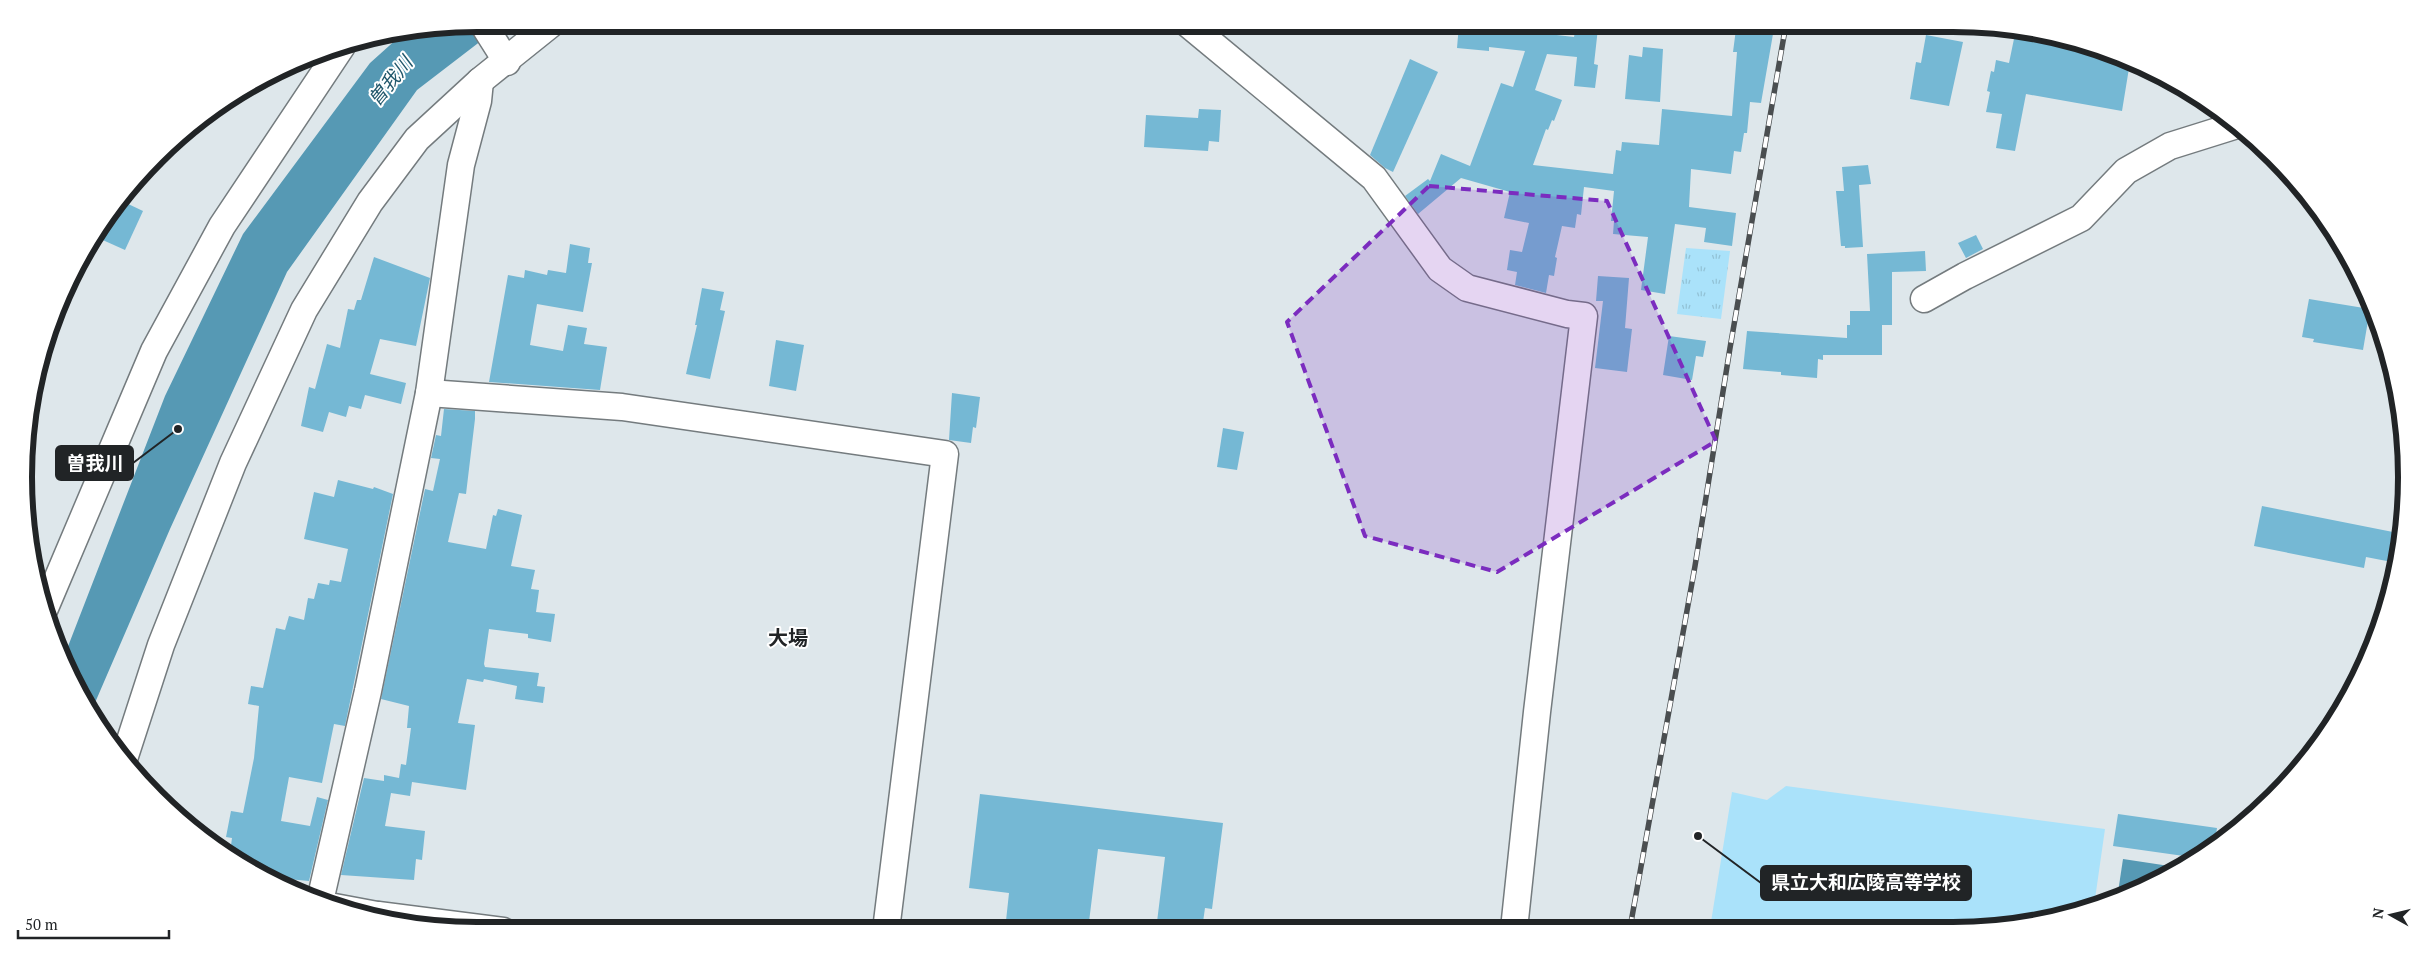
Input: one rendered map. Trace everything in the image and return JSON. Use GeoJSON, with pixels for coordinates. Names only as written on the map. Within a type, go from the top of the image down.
{"type":"FeatureCollection","features":[{"type":"Feature","properties":{"kind":"street"},"geometry":{"type":"LineString","coordinates":[[488,32],[504,56]]}},
{"type":"Feature","properties":{"kind":"street"},"geometry":{"type":"LineString","coordinates":[[127,751],[161,645],[233,463],[304,310],[370,202],[417,138],[480,82],[504,56],[539,32]]}},
{"type":"Feature","properties":{"kind":"street"},"geometry":{"type":"LineString","coordinates":[[1198,32],[1374,178],[1440,269],[1467,288],[1567,314],[1584,316],[1537,712],[1515,922]]}},
{"type":"Feature","properties":{"kind":"street"},"geometry":{"type":"LineString","coordinates":[[49,598],[154,351],[222,226],[336,56]]}},
{"type":"Feature","properties":{"kind":"street"},"geometry":{"type":"LineString","coordinates":[[322,894],[368,690],[429,393],[460,164],[478,101],[480,82]]}},
{"type":"Feature","properties":{"kind":"street"},"geometry":{"type":"LineString","coordinates":[[1924,300],[1965,276],[2081,218],[2126,171],[2163,150],[2229,128]]}},
{"type":"Feature","properties":{"kind":"street"},"geometry":{"type":"LineString","coordinates":[[429,393],[622,407],[945,454],[887,922]]}},
{"type":"Feature","properties":{"kind":"highlighted area"},"geometry":{"type":"Polygon","coordinates":[[[1429,186],[1607,201],[1716,441],[1497,572],[1365,536],[1287,322],[1429,186]]]}},
{"type":"Feature","properties":{"kind":"green space"},"geometry":{"type":"Polygon","coordinates":[[[1686,248],[1730,251],[1721,319],[1677,314],[1686,248]]]}},
{"type":"Feature","properties":{"kind":"green space"},"geometry":{"type":"Polygon","coordinates":[[[1786,786],[2105,829],[2095,900],[2040,914],[1983,922],[1711,922],[1732,792],[1767,800],[1786,786]]]}},
{"type":"Feature","properties":{"kind":"water"},"geometry":{"type":"Polygon","coordinates":[[[493,32],[417,90],[287,272],[170,529],[94,704],[67,650],[165,396],[243,234],[370,63],[395,40],[448,33],[493,32]]]}},
{"type":"Feature","properties":{"kind":"water"},"geometry":{"type":"Polygon","coordinates":[[[2123,859],[2170,866],[2150,877],[2118,891],[2123,859]]]}},
{"type":"Feature","properties":{"kind":"building"},"geometry":{"type":"Polygon","coordinates":[[[1458,32],[1531,32],[1574,37],[1575,32],[1598,32],[1594,64],[1598,65],[1595,88],[1574,86],[1577,57],[1547,54],[1535,90],[1562,100],[1554,121],[1552,120],[1548,130],[1546,129],[1533,165],[1613,174],[1616,150],[1621,151],[1622,142],[1659,145],[1662,109],[1732,116],[1737,52],[1733,52],[1736,32],[1767,32],[1773,34],[1761,103],[1750,102],[1747,133],[1744,133],[1741,152],[1734,151],[1731,174],[1691,169],[1689,207],[1736,213],[1732,246],[1704,242],[1706,228],[1675,224],[1665,294],[1641,290],[1648,237],[1613,234],[1614,221],[1611,221],[1614,191],[1584,187],[1581,215],[1577,214],[1575,228],[1562,226],[1555,257],[1557,258],[1554,276],[1549,275],[1546,293],[1515,285],[1517,272],[1507,270],[1510,250],[1522,252],[1529,223],[1504,218],[1510,192],[1461,178],[1418,214],[1405,196],[1428,179],[1430,181],[1441,154],[1470,166],[1501,83],[1513,87],[1525,51],[1489,47],[1489,51],[1457,48],[1458,32]]]}},
{"type":"Feature","properties":{"kind":"building"},"geometry":{"type":"Polygon","coordinates":[[[1926,35],[1963,42],[1949,106],[1910,99],[1916,62],[1921,63],[1926,35]]]}},
{"type":"Feature","properties":{"kind":"building"},"geometry":{"type":"Polygon","coordinates":[[[2014,36],[2069,48],[2124,66],[2129,68],[2122,111],[2026,94],[2015,151],[1996,148],[2002,114],[1986,112],[1990,92],[1987,91],[1991,71],[1994,72],[1996,60],[2009,63],[2014,36]]]}},
{"type":"Feature","properties":{"kind":"building"},"geometry":{"type":"Polygon","coordinates":[[[1643,47],[1663,49],[1660,102],[1625,99],[1629,55],[1642,57],[1643,47]]]}},
{"type":"Feature","properties":{"kind":"building"},"geometry":{"type":"Polygon","coordinates":[[[1410,59],[1438,72],[1393,172],[1385,168],[1370,155],[1410,59]]]}},
{"type":"Feature","properties":{"kind":"building"},"geometry":{"type":"Polygon","coordinates":[[[1199,109],[1221,110],[1219,142],[1209,141],[1208,151],[1144,147],[1146,115],[1198,118],[1199,109]]]}},
{"type":"Feature","properties":{"kind":"building"},"geometry":{"type":"Polygon","coordinates":[[[1868,165],[1871,184],[1859,185],[1863,247],[1845,248],[1845,246],[1841,246],[1836,191],[1844,191],[1842,167],[1868,165]]]}},
{"type":"Feature","properties":{"kind":"building"},"geometry":{"type":"Polygon","coordinates":[[[127,203],[143,211],[125,250],[101,239],[127,203]]]}},
{"type":"Feature","properties":{"kind":"building"},"geometry":{"type":"Polygon","coordinates":[[[1976,235],[1983,249],[1966,258],[1958,243],[1976,235]]]}},
{"type":"Feature","properties":{"kind":"building"},"geometry":{"type":"Polygon","coordinates":[[[570,244],[590,248],[588,263],[592,263],[583,312],[537,304],[530,345],[563,351],[568,325],[587,328],[584,344],[607,347],[600,390],[489,382],[508,275],[524,278],[525,270],[547,275],[548,270],[566,273],[570,244]]]}},
{"type":"Feature","properties":{"kind":"building"},"geometry":{"type":"Polygon","coordinates":[[[1925,251],[1926,271],[1892,272],[1892,325],[1882,325],[1882,355],[1823,355],[1823,360],[1818,359],[1817,378],[1781,375],[1781,372],[1743,369],[1747,331],[1847,338],[1847,325],[1850,325],[1850,311],[1870,311],[1867,254],[1925,251]]]}},
{"type":"Feature","properties":{"kind":"building"},"geometry":{"type":"Polygon","coordinates":[[[374,257],[430,278],[416,346],[380,339],[370,374],[406,383],[401,404],[365,395],[361,409],[349,406],[346,417],[329,412],[323,432],[301,426],[309,387],[315,389],[327,344],[340,348],[348,309],[354,310],[357,300],[361,300],[374,257]]]}},
{"type":"Feature","properties":{"kind":"building"},"geometry":{"type":"Polygon","coordinates":[[[1598,276],[1629,278],[1625,328],[1632,329],[1627,372],[1595,368],[1603,301],[1596,301],[1598,276]]]}},
{"type":"Feature","properties":{"kind":"building"},"geometry":{"type":"Polygon","coordinates":[[[702,288],[724,292],[720,310],[725,311],[710,379],[686,374],[697,325],[695,325],[702,288]]]}},
{"type":"Feature","properties":{"kind":"building"},"geometry":{"type":"Polygon","coordinates":[[[2309,299],[2365,308],[2369,317],[2363,350],[2313,342],[2314,339],[2302,337],[2309,299]]]}},
{"type":"Feature","properties":{"kind":"building"},"geometry":{"type":"Polygon","coordinates":[[[1669,336],[1706,341],[1703,357],[1696,356],[1692,380],[1663,375],[1669,336]]]}},
{"type":"Feature","properties":{"kind":"building"},"geometry":{"type":"Polygon","coordinates":[[[776,340],[804,345],[796,391],[769,386],[776,340]]]}},
{"type":"Feature","properties":{"kind":"building"},"geometry":{"type":"Polygon","coordinates":[[[952,393],[980,397],[976,428],[973,427],[971,443],[949,440],[952,393]]]}},
{"type":"Feature","properties":{"kind":"building"},"geometry":{"type":"Polygon","coordinates":[[[444,409],[475,411],[466,494],[459,493],[448,542],[486,549],[493,515],[496,516],[498,509],[522,515],[511,566],[535,570],[531,589],[539,590],[536,612],[555,614],[551,642],[528,638],[528,634],[489,629],[485,667],[539,673],[537,686],[545,687],[543,703],[515,699],[517,686],[484,679],[483,682],[467,679],[458,723],[475,725],[466,790],[412,782],[410,796],[391,793],[385,826],[425,831],[422,860],[416,859],[414,880],[341,875],[364,778],[384,781],[384,775],[399,778],[401,764],[406,765],[411,728],[407,728],[409,706],[381,699],[425,489],[433,491],[440,459],[431,458],[436,435],[441,436],[444,409]]]}},
{"type":"Feature","properties":{"kind":"building"},"geometry":{"type":"Polygon","coordinates":[[[1223,428],[1244,432],[1237,470],[1217,467],[1223,428]]]}},
{"type":"Feature","properties":{"kind":"building"},"geometry":{"type":"Polygon","coordinates":[[[338,480],[373,489],[374,487],[393,494],[345,726],[334,724],[322,783],[289,777],[281,821],[310,826],[317,797],[328,800],[309,881],[285,879],[231,848],[232,838],[226,837],[231,811],[243,813],[254,758],[259,706],[248,704],[251,686],[263,688],[276,628],[285,630],[289,616],[304,620],[308,598],[314,599],[318,583],[329,585],[330,580],[341,582],[348,549],[304,539],[314,492],[334,497],[338,480]]]}},
{"type":"Feature","properties":{"kind":"building"},"geometry":{"type":"Polygon","coordinates":[[[2262,506],[2395,532],[2390,562],[2366,557],[2364,568],[2254,546],[2262,506]]]}},
{"type":"Feature","properties":{"kind":"building"},"geometry":{"type":"Polygon","coordinates":[[[980,794],[1223,823],[1212,909],[1205,908],[1203,922],[1157,922],[1165,857],[1098,849],[1089,922],[1006,922],[1009,893],[969,888],[980,794]]]}},
{"type":"Feature","properties":{"kind":"building"},"geometry":{"type":"Polygon","coordinates":[[[2118,814],[2217,828],[2216,837],[2187,856],[2113,846],[2118,814]]]}},
{"type":"Feature","properties":{"kind":"railway"},"geometry":{"type":"LineString","coordinates":[[1631,922],[1695,566],[1730,348],[1785,32]]}},
{"type":"Feature","properties":{"kind":"place","name":"曽我川"},"geometry":{"type":"Point","coordinates":[178,429]}},
{"type":"Feature","properties":{"kind":"place","name":"県立大和広陵高等学校"},"geometry":{"type":"Point","coordinates":[1698,836]}},
{"type":"Feature","properties":{"kind":"district","name":"大場"},"geometry":{"type":"Point","coordinates":[788,638]}}]}
